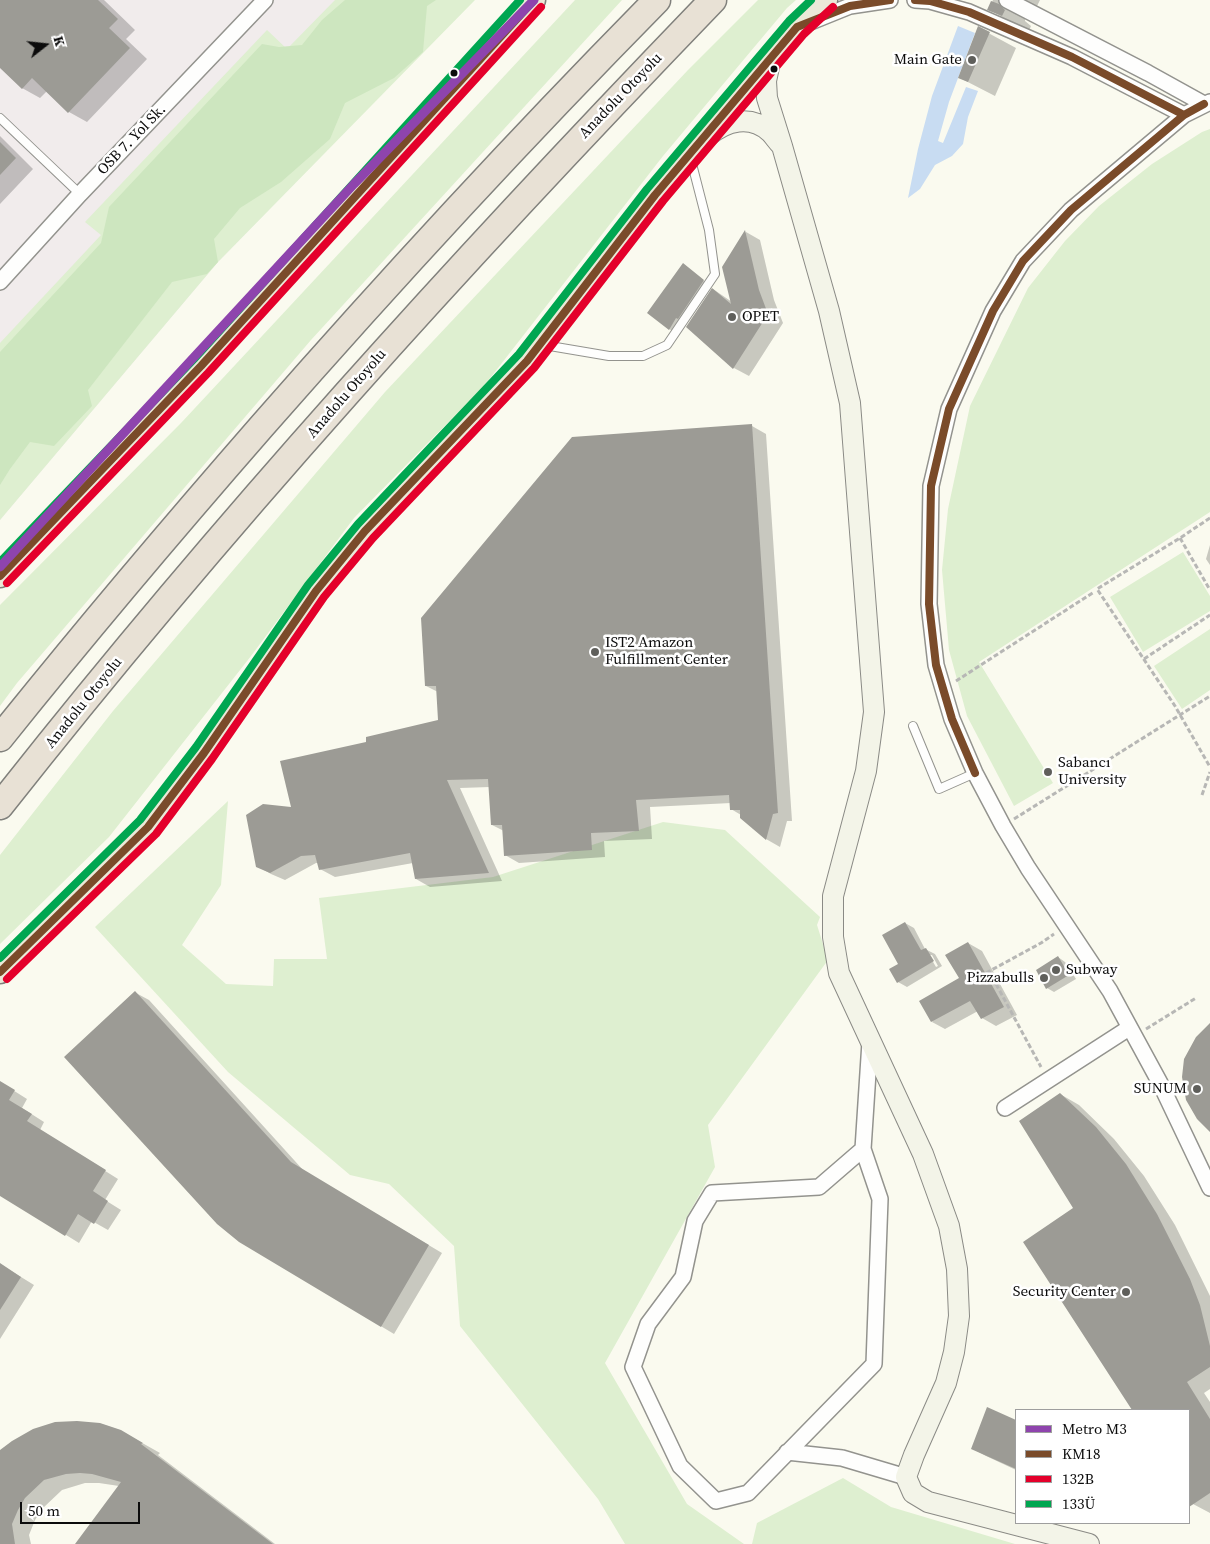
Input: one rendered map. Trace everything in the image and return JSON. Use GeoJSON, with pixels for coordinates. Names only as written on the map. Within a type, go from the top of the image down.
{"type":"FeatureCollection","features":[{"type":"Feature","properties":{"kind":"highway"},"geometry":{"type":"LineString","coordinates":[[0,738],[192,506],[400,270],[577,81],[657,0]]}},
{"type":"Feature","properties":{"kind":"highway","name":"Anadolu Otoyolu"},"geometry":{"type":"LineString","coordinates":[[0,806],[96,687],[244,510],[436,294],[713,0]]}},
{"type":"Feature","properties":{"kind":"main road"},"geometry":{"type":"LineString","coordinates":[[0,576],[201,366],[534,0]]}},
{"type":"Feature","properties":{"kind":"main road"},"geometry":{"type":"LineString","coordinates":[[0,972],[148,827],[204,752],[316,591],[365,531],[527,361],[655,195],[797,27],[826,0]]}},
{"type":"Feature","properties":{"kind":"street","name":"OSB 7. Yol Sk."},"geometry":{"type":"LineString","coordinates":[[0,282],[80,194],[265,0]]}},
{"type":"Feature","properties":{"kind":"street"},"geometry":{"type":"LineString","coordinates":[[797,27],[850,6],[890,0]]}},
{"type":"Feature","properties":{"kind":"street"},"geometry":{"type":"LineString","coordinates":[[915,0],[930,1],[969,12],[1072,57],[1184,115]]}},
{"type":"Feature","properties":{"kind":"street"},"geometry":{"type":"LineString","coordinates":[[1007,0],[1207,103]]}},
{"type":"Feature","properties":{"kind":"street"},"geometry":{"type":"LineString","coordinates":[[771,58],[766,81],[767,98],[829,311],[850,403],[874,712],[866,771],[833,896],[833,937],[839,973],[923,1154],[949,1226],[958,1269],[959,1316],[954,1352],[946,1383],[906,1477],[913,1493],[928,1502],[1089,1544]]}},
{"type":"Feature","properties":{"kind":"street"},"geometry":{"type":"LineString","coordinates":[[1207,103],[1184,115],[1071,210],[1023,261],[993,311],[949,409],[931,486],[929,604],[936,665],[952,719],[975,773],[1028,868],[1110,992],[1160,1083],[1210,1188]]}},
{"type":"Feature","properties":{"kind":"street"},"geometry":{"type":"LineString","coordinates":[[694,149],[718,128],[735,121],[753,122],[770,132],[782,146]]}},
{"type":"Feature","properties":{"kind":"street"},"geometry":{"type":"LineString","coordinates":[[1005,1108],[1048,1080],[1132,1032]]}},
{"type":"Feature","properties":{"kind":"street"},"geometry":{"type":"LineString","coordinates":[[863,1149],[819,1188],[712,1193],[695,1220],[683,1277],[648,1324],[633,1367],[680,1466],[716,1501],[748,1493],[874,1364],[880,1200],[863,1149],[870,1040]]}},
{"type":"Feature","properties":{"kind":"street"},"geometry":{"type":"LineString","coordinates":[[787,1452],[842,1458],[906,1477]]}},
{"type":"Feature","properties":{"kind":"lane"},"geometry":{"type":"LineString","coordinates":[[0,118],[80,194]]}},
{"type":"Feature","properties":{"kind":"lane"},"geometry":{"type":"LineString","coordinates":[[540,344],[609,356],[643,356],[667,345],[714,274],[713,254],[694,149]]}},
{"type":"Feature","properties":{"kind":"lane"},"geometry":{"type":"LineString","coordinates":[[913,726],[939,789],[975,773]]}},
{"type":"Feature","properties":{"kind":"path"},"geometry":{"type":"LineString","coordinates":[[1210,518],[1097,589],[1180,714],[1208,760],[1210,767]]}},
{"type":"Feature","properties":{"kind":"path"},"geometry":{"type":"LineString","coordinates":[[1180,538],[1210,590]]}},
{"type":"Feature","properties":{"kind":"path"},"geometry":{"type":"LineString","coordinates":[[943,690],[1094,592]]}},
{"type":"Feature","properties":{"kind":"path"},"geometry":{"type":"LineString","coordinates":[[1144,659],[1210,616]]}},
{"type":"Feature","properties":{"kind":"path"},"geometry":{"type":"LineString","coordinates":[[1003,826],[1210,696]]}},
{"type":"Feature","properties":{"kind":"path"},"geometry":{"type":"LineString","coordinates":[[1202,795],[1210,772]]}},
{"type":"Feature","properties":{"kind":"path"},"geometry":{"type":"LineString","coordinates":[[1041,942],[987,972],[1048,1080]]}},
{"type":"Feature","properties":{"kind":"path"},"geometry":{"type":"LineString","coordinates":[[1132,1032],[1196,998]]}},
{"type":"Feature","properties":{"kind":"shaded area"},"geometry":{"type":"Polygon","coordinates":[[[0,0],[461,0],[423,52],[218,262],[0,520],[0,0]]]}},
{"type":"Feature","properties":{"kind":"green space"},"geometry":{"type":"Polygon","coordinates":[[[335,0],[475,0],[218,262],[0,520],[0,343],[101,235],[85,222],[267,30],[287,49],[335,0]]]}},
{"type":"Feature","properties":{"kind":"green space"},"geometry":{"type":"Polygon","coordinates":[[[345,0],[436,0],[427,6],[423,52],[394,78],[345,103],[330,139],[281,182],[240,208],[214,239],[218,262],[207,274],[172,282],[88,390],[92,406],[54,446],[30,442],[0,485],[0,352],[101,243],[109,207],[262,44],[279,47],[302,45],[322,20],[345,0]]]}},
{"type":"Feature","properties":{"kind":"green space"},"geometry":{"type":"Polygon","coordinates":[[[575,0],[622,0],[311,340],[17,683],[0,706],[0,605],[181,423],[575,0]]]}},
{"type":"Feature","properties":{"kind":"green space"},"geometry":{"type":"Polygon","coordinates":[[[758,0],[796,0],[787,8],[663,156],[484,386],[354,518],[251,656],[109,837],[0,944],[0,855],[113,711],[385,392],[688,70],[758,0]]]}},
{"type":"Feature","properties":{"kind":"green space"},"geometry":{"type":"Polygon","coordinates":[[[1210,129],[1210,512],[979,662],[1053,783],[1014,806],[967,716],[949,650],[942,570],[948,509],[970,406],[1028,288],[1065,241],[1099,206],[1152,164],[1202,132],[1210,129]]]}},
{"type":"Feature","properties":{"kind":"green space"},"geometry":{"type":"Polygon","coordinates":[[[1183,552],[1210,596],[1210,611],[1143,652],[1110,597],[1183,552]]]}},
{"type":"Feature","properties":{"kind":"green space"},"geometry":{"type":"Polygon","coordinates":[[[1210,629],[1210,690],[1182,709],[1154,666],[1210,629]]]}},
{"type":"Feature","properties":{"kind":"green space"},"geometry":{"type":"Polygon","coordinates":[[[228,801],[221,885],[182,945],[226,984],[273,986],[274,959],[327,959],[319,898],[493,877],[663,822],[725,830],[820,917],[817,925],[828,960],[708,1125],[715,1167],[605,1363],[687,1504],[744,1544],[625,1544],[598,1499],[460,1326],[454,1246],[389,1184],[350,1175],[228,1072],[95,927],[228,801]]]}},
{"type":"Feature","properties":{"kind":"green space"},"geometry":{"type":"Polygon","coordinates":[[[843,1478],[891,1507],[1015,1544],[752,1544],[757,1523],[843,1478]]]}},
{"type":"Feature","properties":{"kind":"water"},"geometry":{"type":"Polygon","coordinates":[[[958,26],[975,33],[949,102],[938,141],[943,143],[966,87],[978,91],[968,117],[963,144],[952,156],[935,165],[920,189],[908,198],[932,96],[958,26]]]}},
{"type":"Feature","properties":{"kind":"building"},"geometry":{"type":"Polygon","coordinates":[[[0,0],[98,0],[118,19],[109,28],[130,48],[68,113],[32,78],[22,89],[0,68],[0,0]]]}},
{"type":"Feature","properties":{"kind":"building","name":"Main Gate"},"geometry":{"type":"Polygon","coordinates":[[[991,1],[999,4],[1005,10],[1002,16],[987,10],[991,1]]]}},
{"type":"Feature","properties":{"kind":"building"},"geometry":{"type":"Polygon","coordinates":[[[978,26],[990,32],[968,82],[958,78],[978,26]]]}},
{"type":"Feature","properties":{"kind":"building"},"geometry":{"type":"Polygon","coordinates":[[[0,142],[16,158],[0,175],[0,142]]]}},
{"type":"Feature","properties":{"kind":"building"},"geometry":{"type":"Polygon","coordinates":[[[745,230],[759,290],[768,314],[733,369],[686,327],[712,288],[731,304],[722,267],[745,230]]]}},
{"type":"Feature","properties":{"kind":"building"},"geometry":{"type":"Polygon","coordinates":[[[683,263],[704,280],[669,330],[647,313],[683,263]]]}},
{"type":"Feature","properties":{"kind":"building","name":"IST2 Amazon Fulfillment Center"},"geometry":{"type":"Polygon","coordinates":[[[752,424],[778,813],[773,814],[766,840],[740,818],[740,810],[730,810],[729,795],[636,800],[639,831],[591,833],[592,850],[504,856],[502,825],[491,825],[488,779],[447,780],[489,873],[415,879],[410,853],[319,870],[315,855],[301,856],[270,873],[256,867],[246,815],[263,804],[291,807],[280,761],[366,742],[366,737],[438,720],[436,686],[425,686],[421,618],[572,437],[752,424]]]}},
{"type":"Feature","properties":{"kind":"building"},"geometry":{"type":"Polygon","coordinates":[[[905,922],[921,950],[926,948],[934,961],[897,983],[889,969],[898,964],[882,935],[905,922]]]}},
{"type":"Feature","properties":{"kind":"building"},"geometry":{"type":"Polygon","coordinates":[[[968,942],[1004,1007],[981,1019],[970,1001],[931,1022],[919,1001],[959,978],[945,955],[968,942]]]}},
{"type":"Feature","properties":{"kind":"building","name":"Subway"},"geometry":{"type":"Polygon","coordinates":[[[1058,956],[1069,975],[1046,989],[1036,970],[1058,956]]]}},
{"type":"Feature","properties":{"kind":"building"},"geometry":{"type":"Polygon","coordinates":[[[135,991],[291,1162],[429,1245],[381,1327],[239,1242],[217,1224],[64,1057],[135,991]]]}},
{"type":"Feature","properties":{"kind":"building","name":"SUNUM"},"geometry":{"type":"Polygon","coordinates":[[[1210,1023],[1210,1132],[1197,1119],[1186,1100],[1182,1077],[1184,1059],[1196,1037],[1210,1023]]]}},
{"type":"Feature","properties":{"kind":"building"},"geometry":{"type":"Polygon","coordinates":[[[0,1081],[15,1090],[9,1100],[32,1114],[27,1121],[106,1170],[93,1191],[108,1201],[94,1224],[78,1214],[65,1236],[0,1196],[0,1081]]]}},
{"type":"Feature","properties":{"kind":"building","name":"Security Center"},"geometry":{"type":"Polygon","coordinates":[[[1060,1093],[1096,1127],[1126,1164],[1157,1214],[1190,1279],[1200,1305],[1210,1346],[1210,1367],[1187,1382],[1210,1419],[1210,1493],[1190,1506],[1190,1409],[1131,1409],[1023,1242],[1073,1208],[1019,1121],[1060,1093]]]}},
{"type":"Feature","properties":{"kind":"building"},"geometry":{"type":"Polygon","coordinates":[[[0,1263],[21,1277],[0,1310],[0,1263]]]}},
{"type":"Feature","properties":{"kind":"building"},"geometry":{"type":"Polygon","coordinates":[[[987,1407],[1015,1420],[1015,1469],[971,1449],[987,1407]]]}},
{"type":"Feature","properties":{"kind":"building"},"geometry":{"type":"Polygon","coordinates":[[[55,1422],[100,1423],[121,1430],[143,1443],[141,1444],[273,1544],[75,1544],[121,1482],[92,1474],[80,1473],[66,1474],[44,1480],[25,1498],[18,1510],[12,1524],[15,1544],[0,1544],[0,1450],[33,1429],[55,1422]]]}},
{"type":"Feature","properties":{"kind":"metro line","name":"M3"},"geometry":{"type":"LineString","coordinates":[[0,567],[354,184],[534,0]]}},
{"type":"Feature","properties":{"kind":"transit line","name":"133Ü"},"geometry":{"type":"LineString","coordinates":[[0,562],[194,359],[520,0]]}},
{"type":"Feature","properties":{"kind":"transit line","name":"KM18"},"geometry":{"type":"LineString","coordinates":[[0,576],[201,366],[534,0]]}},
{"type":"Feature","properties":{"kind":"transit line","name":"133Ü"},"geometry":{"type":"LineString","coordinates":[[0,958],[140,820],[196,747],[308,585],[358,524],[519,354],[647,189],[789,21],[811,0]]}},
{"type":"Feature","properties":{"kind":"transit line","name":"KM18"},"geometry":{"type":"LineString","coordinates":[[0,972],[148,827],[204,753],[316,591],[365,531],[527,361],[655,195],[797,27],[850,6],[890,0]]}},
{"type":"Feature","properties":{"kind":"transit line","name":"KM18"},"geometry":{"type":"LineString","coordinates":[[915,0],[930,1],[969,12],[1072,57],[1184,115]]}},
{"type":"Feature","properties":{"kind":"transit line","name":"132B"},"geometry":{"type":"LineString","coordinates":[[7,583],[208,373],[541,7]]}},
{"type":"Feature","properties":{"kind":"transit line","name":"132B"},"geometry":{"type":"LineString","coordinates":[[7,979],[156,834],[212,759],[324,597],[373,538],[534,368],[663,201],[804,34],[833,7]]}},
{"type":"Feature","properties":{"kind":"transit line","name":"KM18"},"geometry":{"type":"LineString","coordinates":[[975,773],[952,719],[936,665],[929,604],[931,486],[949,409],[993,311],[1023,261],[1071,210],[1184,115],[1204,104]]}},
{"type":"Feature","properties":{"kind":"place","name":"Main Gate"},"geometry":{"type":"Point","coordinates":[972,60]}},
{"type":"Feature","properties":{"kind":"place","name":"OPET"},"geometry":{"type":"Point","coordinates":[732,317]}},
{"type":"Feature","properties":{"kind":"place","name":"IST2 Amazon Fulfillment Center"},"geometry":{"type":"Point","coordinates":[595,652]}},
{"type":"Feature","properties":{"kind":"place","name":"Sabancı University"},"geometry":{"type":"Point","coordinates":[1048,772]}},
{"type":"Feature","properties":{"kind":"place","name":"Subway"},"geometry":{"type":"Point","coordinates":[1056,970]}},
{"type":"Feature","properties":{"kind":"place","name":"Pizzabulls"},"geometry":{"type":"Point","coordinates":[1044,978]}},
{"type":"Feature","properties":{"kind":"place","name":"SUNUM"},"geometry":{"type":"Point","coordinates":[1197,1089]}},
{"type":"Feature","properties":{"kind":"place","name":"Security Center"},"geometry":{"type":"Point","coordinates":[1126,1292]}}]}
